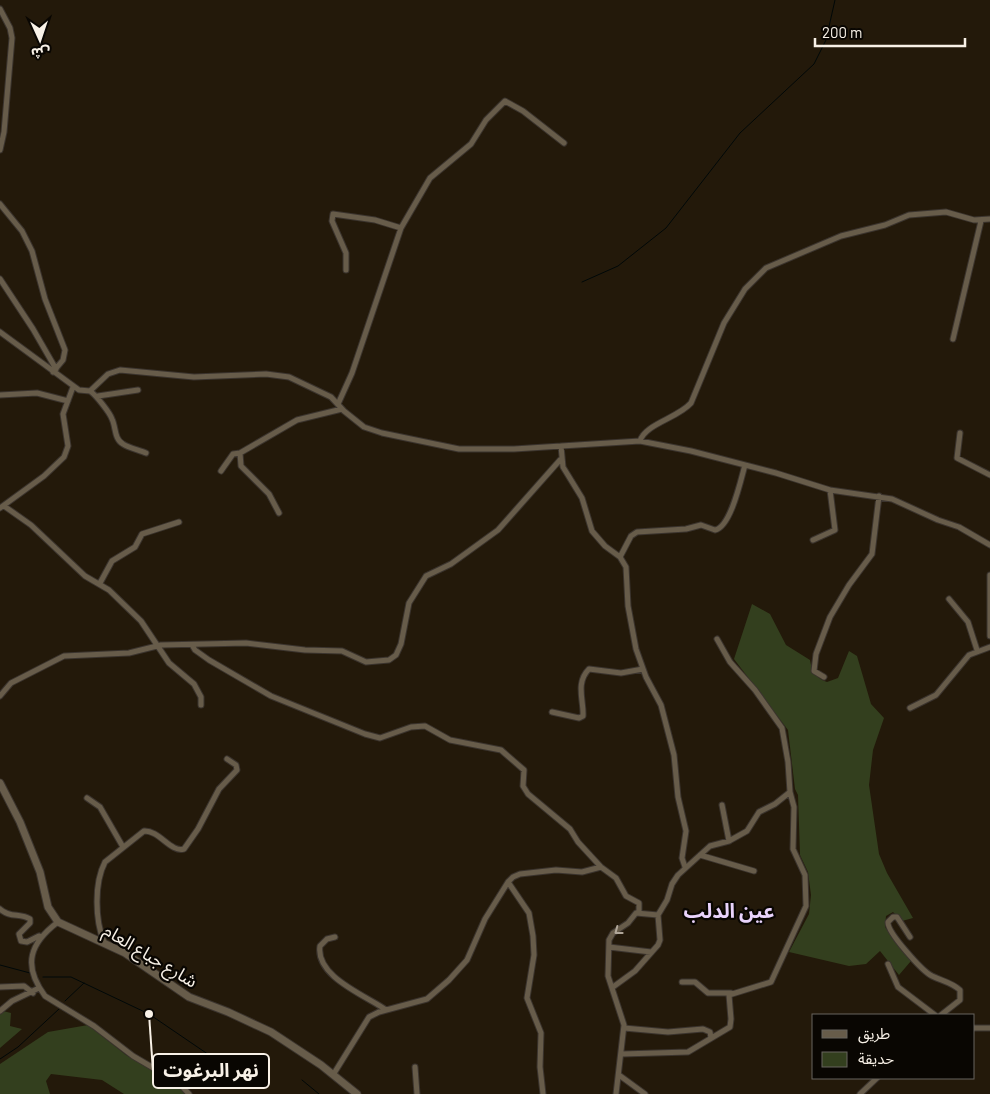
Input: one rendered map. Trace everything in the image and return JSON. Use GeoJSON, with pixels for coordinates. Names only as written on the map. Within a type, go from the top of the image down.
{"type":"FeatureCollection","features":[{"type":"Feature","properties":{"kind":"main road"},"geometry":{"type":"LineString","coordinates":[[0,783],[20,822],[40,872],[48,907],[58,922]]}},
{"type":"Feature","properties":{"kind":"main road","name":"شارع جباع العام"},"geometry":{"type":"LineString","coordinates":[[58,922],[104,942],[189,997],[271,1032],[357,1094]]}},
{"type":"Feature","properties":{"kind":"street"},"geometry":{"type":"LineString","coordinates":[[0,9],[10,28],[12,38],[4,132],[0,150]]}},
{"type":"Feature","properties":{"kind":"street"},"geometry":{"type":"LineString","coordinates":[[340,407],[401,228],[430,178],[471,144],[486,120],[502,102],[510,102],[517,106],[564,143]]}},
{"type":"Feature","properties":{"kind":"street"},"geometry":{"type":"LineString","coordinates":[[0,204],[25,236],[38,267],[45,299],[65,350],[63,360],[55,371]]}},
{"type":"Feature","properties":{"kind":"street"},"geometry":{"type":"LineString","coordinates":[[640,441],[646,431],[684,411],[691,403],[724,324],[745,289],[766,268],[841,236],[885,226],[909,215],[946,212],[982,221],[990,219]]}},
{"type":"Feature","properties":{"kind":"street"},"geometry":{"type":"LineString","coordinates":[[346,270],[346,253],[332,221],[333,214],[375,220],[401,228]]}},
{"type":"Feature","properties":{"kind":"street"},"geometry":{"type":"LineString","coordinates":[[953,339],[982,221]]}},
{"type":"Feature","properties":{"kind":"street"},"geometry":{"type":"LineString","coordinates":[[0,279],[34,329],[55,371]]}},
{"type":"Feature","properties":{"kind":"street"},"geometry":{"type":"LineString","coordinates":[[0,332],[55,371],[73,387],[90,391],[98,396],[105,410],[112,418],[116,435],[122,443],[146,453]]}},
{"type":"Feature","properties":{"kind":"street"},"geometry":{"type":"LineString","coordinates":[[90,391],[108,374],[120,370],[194,377],[280,375],[323,392],[358,423],[371,430],[450,448],[469,450],[561,446],[592,442],[640,441],[745,465],[830,490],[879,496],[959,527],[990,545]]}},
{"type":"Feature","properties":{"kind":"street"},"geometry":{"type":"LineString","coordinates":[[73,387],[63,414],[68,446],[64,457],[44,476],[2,507],[32,525],[85,576],[100,583],[141,622],[169,663],[194,684],[201,697],[201,705]]}},
{"type":"Feature","properties":{"kind":"street"},"geometry":{"type":"LineString","coordinates":[[98,396],[138,390]]}},
{"type":"Feature","properties":{"kind":"street"},"geometry":{"type":"LineString","coordinates":[[0,395],[37,393],[68,401]]}},
{"type":"Feature","properties":{"kind":"street"},"geometry":{"type":"LineString","coordinates":[[222,471],[233,454],[240,453],[297,420],[340,407]]}},
{"type":"Feature","properties":{"kind":"street"},"geometry":{"type":"LineString","coordinates":[[960,433],[956,455],[958,460],[990,475]]}},
{"type":"Feature","properties":{"kind":"street"},"geometry":{"type":"LineString","coordinates":[[561,446],[560,460],[582,498],[592,531],[605,546],[620,557],[626,568],[630,620],[643,669],[661,706],[674,756],[678,797],[686,831],[682,858],[685,867]]}},
{"type":"Feature","properties":{"kind":"street"},"geometry":{"type":"LineString","coordinates":[[240,453],[241,466],[268,494],[279,513]]}},
{"type":"Feature","properties":{"kind":"street"},"geometry":{"type":"LineString","coordinates":[[0,696],[11,683],[64,656],[128,653],[157,645],[246,643],[305,650],[342,651],[366,662],[384,661],[393,658],[401,644],[409,603],[424,578],[460,558],[498,530],[560,460]]}},
{"type":"Feature","properties":{"kind":"street"},"geometry":{"type":"LineString","coordinates":[[620,557],[631,536],[637,532],[686,529],[702,526],[719,530],[732,509],[745,465]]}},
{"type":"Feature","properties":{"kind":"street"},"geometry":{"type":"LineString","coordinates":[[813,540],[835,530],[830,490]]}},
{"type":"Feature","properties":{"kind":"street"},"geometry":{"type":"LineString","coordinates":[[824,678],[814,671],[816,654],[830,617],[849,585],[872,554],[879,496]]}},
{"type":"Feature","properties":{"kind":"street"},"geometry":{"type":"LineString","coordinates":[[100,583],[110,564],[135,547],[142,534],[179,522]]}},
{"type":"Feature","properties":{"kind":"street"},"geometry":{"type":"LineString","coordinates":[[990,575],[990,636]]}},
{"type":"Feature","properties":{"kind":"street"},"geometry":{"type":"LineString","coordinates":[[949,599],[968,622],[977,650]]}},
{"type":"Feature","properties":{"kind":"street"},"geometry":{"type":"LineString","coordinates":[[682,982],[695,982],[708,993],[731,993],[754,989],[772,982],[806,906],[805,875],[793,849],[794,807],[790,792],[788,762],[782,728],[755,690],[730,662],[717,639]]}},
{"type":"Feature","properties":{"kind":"street"},"geometry":{"type":"LineString","coordinates":[[192,644],[195,650],[209,660],[271,696],[365,734],[380,738],[411,727],[425,726],[450,740],[501,750],[524,770],[523,786],[528,794],[570,829],[578,842],[601,867],[616,878],[626,896],[639,903],[639,912]]}},
{"type":"Feature","properties":{"kind":"street"},"geometry":{"type":"LineString","coordinates":[[910,708],[936,695],[950,681],[960,663],[977,650],[990,647]]}},
{"type":"Feature","properties":{"kind":"street"},"geometry":{"type":"LineString","coordinates":[[552,712],[574,718],[583,716],[581,692],[585,673],[589,669],[621,673],[643,669]]}},
{"type":"Feature","properties":{"kind":"street"},"geometry":{"type":"LineString","coordinates":[[104,942],[98,928],[96,911],[102,870],[110,856],[146,830],[178,850],[184,849],[198,829],[219,789],[237,770],[236,765],[227,758]]}},
{"type":"Feature","properties":{"kind":"street"},"geometry":{"type":"LineString","coordinates":[[613,987],[636,971],[660,940],[658,915],[667,900],[674,880],[685,867],[710,846],[729,841],[747,831],[759,812],[775,804],[790,792]]}},
{"type":"Feature","properties":{"kind":"street"},"geometry":{"type":"LineString","coordinates":[[86,798],[100,807],[123,847]]}},
{"type":"Feature","properties":{"kind":"street"},"geometry":{"type":"LineString","coordinates":[[722,805],[729,841]]}},
{"type":"Feature","properties":{"kind":"street"},"geometry":{"type":"LineString","coordinates":[[700,855],[754,871]]}},
{"type":"Feature","properties":{"kind":"street"},"geometry":{"type":"LineString","coordinates":[[333,1075],[366,1021],[374,1014],[423,1000],[449,980],[467,960],[485,918],[513,877],[520,874],[556,870],[582,872],[601,867]]}},
{"type":"Feature","properties":{"kind":"street"},"geometry":{"type":"LineString","coordinates":[[508,882],[529,913],[533,936],[534,955],[527,998],[541,1032],[543,1094]]}},
{"type":"Feature","properties":{"kind":"street"},"geometry":{"type":"LineString","coordinates":[[0,909],[10,916],[24,916],[30,919],[30,923],[19,934],[21,941],[27,942],[44,933],[58,922]]}},
{"type":"Feature","properties":{"kind":"street"},"geometry":{"type":"LineString","coordinates":[[616,1094],[624,1028],[607,967],[609,948],[613,933],[639,912],[658,915]]}},
{"type":"Feature","properties":{"kind":"street"},"geometry":{"type":"LineString","coordinates":[[910,937],[897,918],[893,917],[888,922],[888,926],[904,948],[931,976],[951,983],[960,990],[960,1000],[942,1014]]}},
{"type":"Feature","properties":{"kind":"street"},"geometry":{"type":"LineString","coordinates":[[44,933],[35,945],[33,958],[33,970],[39,988],[55,1004],[94,1026],[133,1056],[179,1083],[190,1094]]}},
{"type":"Feature","properties":{"kind":"street"},"geometry":{"type":"LineString","coordinates":[[335,936],[327,939],[320,946],[324,962],[336,979],[350,990],[376,1002],[386,1010]]}},
{"type":"Feature","properties":{"kind":"street"},"geometry":{"type":"LineString","coordinates":[[609,948],[651,952]]}},
{"type":"Feature","properties":{"kind":"street"},"geometry":{"type":"LineString","coordinates":[[888,964],[898,987],[934,1014]]}},
{"type":"Feature","properties":{"kind":"street"},"geometry":{"type":"LineString","coordinates":[[0,987],[24,986],[33,993]]}},
{"type":"Feature","properties":{"kind":"street"},"geometry":{"type":"LineString","coordinates":[[0,1011],[12,1002],[33,993],[39,988]]}},
{"type":"Feature","properties":{"kind":"street"},"geometry":{"type":"LineString","coordinates":[[622,1054],[688,1052],[725,1030],[731,1024],[728,998],[731,993]]}},
{"type":"Feature","properties":{"kind":"street"},"geometry":{"type":"LineString","coordinates":[[624,1028],[668,1032],[702,1030],[710,1032],[711,1038]]}},
{"type":"Feature","properties":{"kind":"street"},"geometry":{"type":"LineString","coordinates":[[975,1028],[990,1028]]}},
{"type":"Feature","properties":{"kind":"street"},"geometry":{"type":"LineString","coordinates":[[414,1067],[417,1094]]}},
{"type":"Feature","properties":{"kind":"street"},"geometry":{"type":"LineString","coordinates":[[619,1075],[645,1094]]}},
{"type":"Feature","properties":{"kind":"street"},"geometry":{"type":"LineString","coordinates":[[860,1094],[876,1079]]}},
{"type":"Feature","properties":{"kind":"green space"},"geometry":{"type":"Polygon","coordinates":[[[752,604],[770,614],[786,645],[810,660],[815,674],[827,682],[838,678],[849,651],[857,656],[871,704],[884,718],[873,750],[869,785],[879,854],[887,873],[913,918],[902,921],[893,912],[886,916],[885,927],[911,961],[899,975],[880,951],[866,964],[849,966],[789,952],[809,914],[811,895],[808,872],[800,855],[798,795],[795,789],[788,730],[734,659],[752,604]]]}},
{"type":"Feature","properties":{"kind":"green space"},"geometry":{"type":"Polygon","coordinates":[[[3,1011],[11,1013],[10,1026],[22,1029],[0,1048],[0,1013],[3,1011]]]}},
{"type":"Feature","properties":{"kind":"green space"},"geometry":{"type":"Polygon","coordinates":[[[88,1025],[126,1055],[161,1074],[187,1094],[124,1094],[102,1080],[51,1074],[46,1081],[50,1094],[0,1094],[0,1064],[48,1032],[88,1025]]]}},
{"type":"Feature","properties":{"kind":"waterway"},"geometry":{"type":"LineString","coordinates":[[582,282],[618,266],[666,228],[740,133],[814,64],[826,40],[835,0]]}},
{"type":"Feature","properties":{"kind":"waterway"},"geometry":{"type":"LineString","coordinates":[[0,965],[30,973]]}},
{"type":"Feature","properties":{"kind":"waterway"},"geometry":{"type":"LineString","coordinates":[[43,977],[71,977],[149,1014],[215,1059],[258,1066]]}},
{"type":"Feature","properties":{"kind":"waterway"},"geometry":{"type":"LineString","coordinates":[[65,1001],[84,983]]}},
{"type":"Feature","properties":{"kind":"waterway"},"geometry":{"type":"LineString","coordinates":[[0,1059],[18,1047],[59,1009]]}},
{"type":"Feature","properties":{"kind":"waterway"},"geometry":{"type":"LineString","coordinates":[[302,1080],[319,1094]]}},
{"type":"Feature","properties":{"kind":"place","name":"نهر البرغوت"},"geometry":{"type":"Point","coordinates":[149,1014]}},
{"type":"Feature","properties":{"kind":"district","name":"عين الدلب"},"geometry":{"type":"Point","coordinates":[729,910]}}]}
